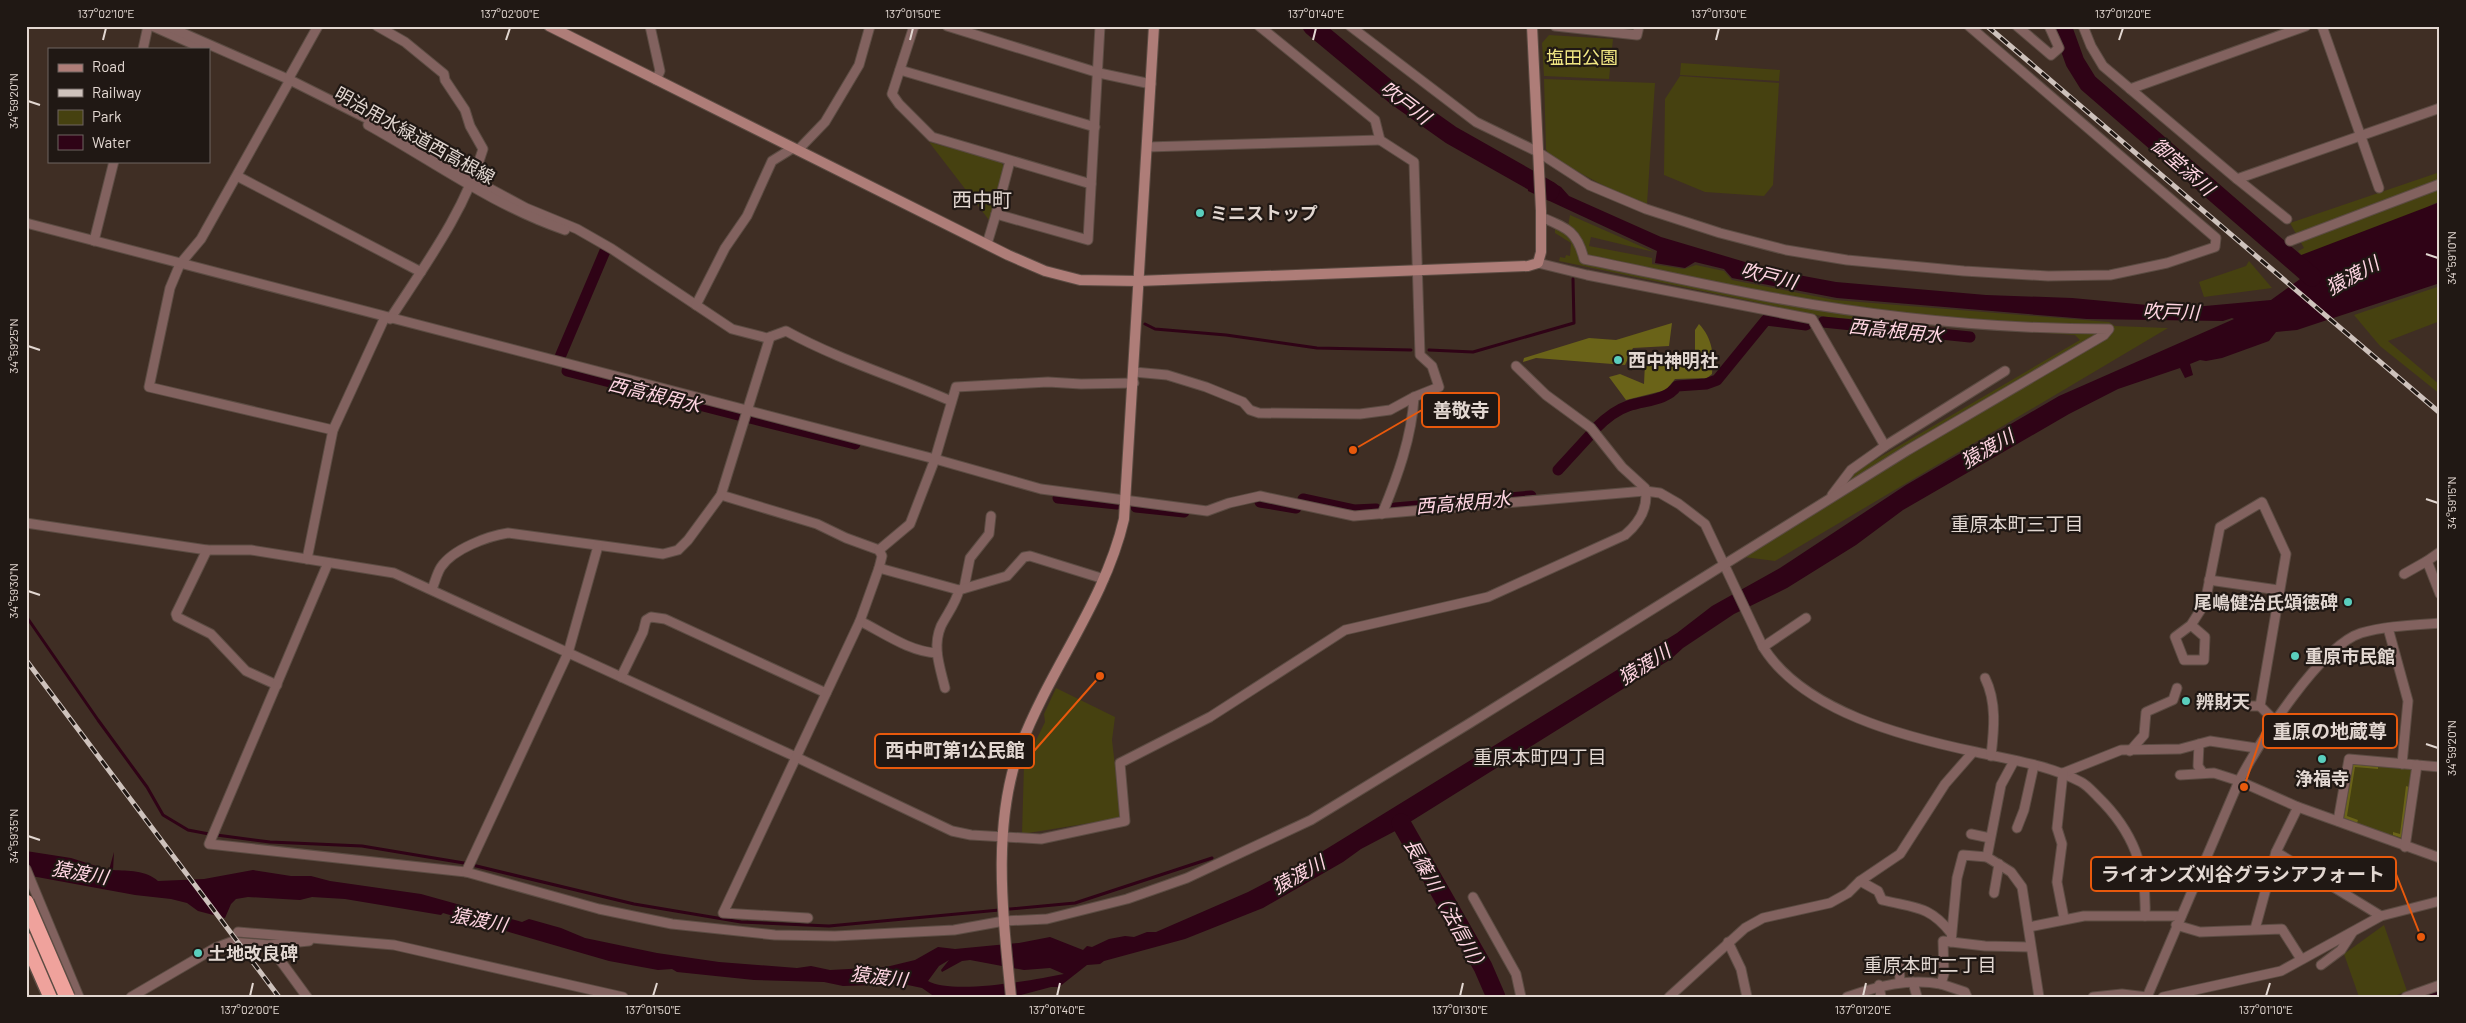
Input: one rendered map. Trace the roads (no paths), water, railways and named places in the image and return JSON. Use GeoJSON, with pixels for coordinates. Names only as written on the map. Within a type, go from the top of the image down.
{"type":"FeatureCollection","features":[{"type":"Feature","properties":{"kind":"highway"},"geometry":{"type":"LineString","coordinates":[[26,902],[66,997]]}},
{"type":"Feature","properties":{"kind":"highway"},"geometry":{"type":"LineString","coordinates":[[26,940],[51,997]]}},
{"type":"Feature","properties":{"kind":"street"},"geometry":{"type":"LineString","coordinates":[[143,48],[150,26],[202,48]]}},
{"type":"Feature","properties":{"kind":"street"},"geometry":{"type":"LineString","coordinates":[[168,26],[396,133],[473,183],[577,230],[612,249],[732,329],[770,337],[786,331],[819,349],[870,370],[910,383],[951,401]]}},
{"type":"Feature","properties":{"kind":"street"},"geometry":{"type":"LineString","coordinates":[[318,26],[290,76],[289,83],[237,176],[200,239],[180,264],[170,288],[149,387],[333,430]]}},
{"type":"Feature","properties":{"kind":"street"},"geometry":{"type":"LineString","coordinates":[[307,559],[333,430],[388,318],[421,272],[473,183],[483,149],[470,126],[466,110],[445,80],[444,74],[412,48],[377,26]]}},
{"type":"Feature","properties":{"kind":"street"},"geometry":{"type":"LineString","coordinates":[[549,26],[987,244],[1045,271],[1080,280],[1138,280],[1528,266],[1538,263],[1587,275],[1812,319],[1885,446]]}},
{"type":"Feature","properties":{"kind":"street"},"geometry":{"type":"LineString","coordinates":[[650,26],[660,70],[656,80]]}},
{"type":"Feature","properties":{"kind":"street"},"geometry":{"type":"LineString","coordinates":[[696,305],[725,248],[747,216],[772,161],[796,149],[825,122],[859,65],[870,26]]}},
{"type":"Feature","properties":{"kind":"street"},"geometry":{"type":"LineString","coordinates":[[914,26],[892,94],[899,104],[932,137],[1091,184]]}},
{"type":"Feature","properties":{"kind":"street"},"geometry":{"type":"LineString","coordinates":[[947,26],[1099,73],[1151,84]]}},
{"type":"Feature","properties":{"kind":"street"},"geometry":{"type":"LineString","coordinates":[[996,214],[1088,240],[1099,73],[1100,26]]}},
{"type":"Feature","properties":{"kind":"street"},"geometry":{"type":"LineString","coordinates":[[1010,997],[1004,921],[1004,838],[1010,787],[1020,747],[1030,724],[1104,579],[1118,544],[1126,500],[1154,26]]}},
{"type":"Feature","properties":{"kind":"street"},"geometry":{"type":"LineString","coordinates":[[1259,26],[1374,120],[1380,140]]}},
{"type":"Feature","properties":{"kind":"street"},"geometry":{"type":"LineString","coordinates":[[1350,26],[1476,122],[1589,184],[1646,209],[1786,250],[1847,260],[2039,275],[2110,275],[2167,264],[2215,247],[2216,238],[1969,26]]}},
{"type":"Feature","properties":{"kind":"street"},"geometry":{"type":"LineString","coordinates":[[1532,26],[1542,252],[1538,263]]}},
{"type":"Feature","properties":{"kind":"street"},"geometry":{"type":"LineString","coordinates":[[1555,26],[1637,35],[1638,26]]}},
{"type":"Feature","properties":{"kind":"street"},"geometry":{"type":"LineString","coordinates":[[2017,26],[2051,55],[2059,48],[2050,26]]}},
{"type":"Feature","properties":{"kind":"street"},"geometry":{"type":"LineString","coordinates":[[2083,26],[2102,66],[2287,219]]}},
{"type":"Feature","properties":{"kind":"street"},"geometry":{"type":"LineString","coordinates":[[2130,89],[2306,26]]}},
{"type":"Feature","properties":{"kind":"street"},"geometry":{"type":"LineString","coordinates":[[2322,26],[2379,188]]}},
{"type":"Feature","properties":{"kind":"street"},"geometry":{"type":"LineString","coordinates":[[210,51],[289,83]]}},
{"type":"Feature","properties":{"kind":"street"},"geometry":{"type":"LineString","coordinates":[[900,70],[1095,127]]}},
{"type":"Feature","properties":{"kind":"street"},"geometry":{"type":"LineString","coordinates":[[2237,179],[2440,108]]}},
{"type":"Feature","properties":{"kind":"street"},"geometry":{"type":"LineString","coordinates":[[1134,372],[1166,375],[1206,387],[1243,402],[1250,410],[1259,413],[1360,414],[1390,410],[1414,397],[1439,387],[1432,366],[1420,355],[1414,162],[1380,140],[1147,147]]}},
{"type":"Feature","properties":{"kind":"street"},"geometry":{"type":"LineString","coordinates":[[987,244],[1010,161]]}},
{"type":"Feature","properties":{"kind":"street"},"geometry":{"type":"LineString","coordinates":[[94,241],[114,162]]}},
{"type":"Feature","properties":{"kind":"street"},"geometry":{"type":"LineString","coordinates":[[237,176],[421,272]]}},
{"type":"Feature","properties":{"kind":"street","name":"明治用水緑道西高根線"},"geometry":{"type":"LineString","coordinates":[[473,183],[536,220],[571,232],[603,252]]}},
{"type":"Feature","properties":{"kind":"street"},"geometry":{"type":"LineString","coordinates":[[2290,241],[2440,184]]}},
{"type":"Feature","properties":{"kind":"street"},"geometry":{"type":"LineString","coordinates":[[328,563],[209,844],[466,872],[598,909],[672,924],[775,934],[835,936],[954,930],[1004,921],[1047,920],[1127,899],[1186,878],[1310,820],[1454,733],[1908,450],[2104,335],[2109,329],[1952,322],[1852,311],[1759,295],[1584,259],[1576,236],[1563,226],[1541,214]]}},
{"type":"Feature","properties":{"kind":"street"},"geometry":{"type":"LineString","coordinates":[[26,223],[748,413],[935,460],[1041,490],[1207,511],[1229,503],[1260,496],[1354,516],[1646,491],[1660,493],[1705,524],[1728,577],[1764,647],[1783,673],[1794,682],[1828,703],[1876,724],[1973,752],[2034,765],[2083,783],[2108,807],[2128,834],[2139,858],[2146,893],[2145,916]]}},
{"type":"Feature","properties":{"kind":"street"},"geometry":{"type":"LineString","coordinates":[[432,589],[441,566],[458,553],[489,536],[508,533],[663,554],[678,550],[721,495],[770,337]]}},
{"type":"Feature","properties":{"kind":"street"},"geometry":{"type":"LineString","coordinates":[[1516,366],[1546,394],[1591,428],[1622,467],[1646,491]]}},
{"type":"Feature","properties":{"kind":"street"},"geometry":{"type":"LineString","coordinates":[[1830,499],[1851,470],[1885,446],[2005,371]]}},
{"type":"Feature","properties":{"kind":"street"},"geometry":{"type":"LineString","coordinates":[[879,550],[910,524],[935,460],[956,387],[1048,382],[1081,384],[1134,383]]}},
{"type":"Feature","properties":{"kind":"street"},"geometry":{"type":"LineString","coordinates":[[1382,514],[1395,482],[1413,415],[1414,397]]}},
{"type":"Feature","properties":{"kind":"street"},"geometry":{"type":"LineString","coordinates":[[26,523],[207,550],[248,550],[394,572],[952,831],[1004,838],[1041,839],[1125,821],[1120,763],[1210,717],[1345,630],[1488,598],[1625,535],[1644,513],[1646,491]]}},
{"type":"Feature","properties":{"kind":"street"},"geometry":{"type":"LineString","coordinates":[[721,495],[817,524],[846,538],[879,550],[882,556],[860,620],[723,913],[808,918]]}},
{"type":"Feature","properties":{"kind":"street"},"geometry":{"type":"LineString","coordinates":[[2191,625],[2205,603],[2220,527],[2262,502],[2286,554],[2278,590],[2260,706]]}},
{"type":"Feature","properties":{"kind":"street"},"geometry":{"type":"LineString","coordinates":[[945,688],[937,654],[941,627],[962,589],[970,558],[989,534],[991,516]]}},
{"type":"Feature","properties":{"kind":"street"},"geometry":{"type":"LineString","coordinates":[[466,872],[568,653],[598,546]]}},
{"type":"Feature","properties":{"kind":"street"},"geometry":{"type":"LineString","coordinates":[[207,550],[176,614],[211,634],[246,671],[277,685]]}},
{"type":"Feature","properties":{"kind":"street"},"geometry":{"type":"LineString","coordinates":[[2404,574],[2440,552]]}},
{"type":"Feature","properties":{"kind":"street"},"geometry":{"type":"LineString","coordinates":[[879,568],[962,589],[973,588],[1007,576],[1024,557],[1030,556],[1104,579]]}},
{"type":"Feature","properties":{"kind":"street"},"geometry":{"type":"LineString","coordinates":[[2426,561],[2440,594]]}},
{"type":"Feature","properties":{"kind":"street"},"geometry":{"type":"LineString","coordinates":[[2209,580],[2278,590]]}},
{"type":"Feature","properties":{"kind":"street"},"geometry":{"type":"LineString","coordinates":[[621,677],[643,632],[646,620],[651,617],[665,618],[826,693]]}},
{"type":"Feature","properties":{"kind":"street"},"geometry":{"type":"LineString","coordinates":[[1764,647],[1806,618]]}},
{"type":"Feature","properties":{"kind":"street"},"geometry":{"type":"LineString","coordinates":[[860,620],[912,648],[924,653],[937,654]]}},
{"type":"Feature","properties":{"kind":"street"},"geometry":{"type":"LineString","coordinates":[[2093,997],[2122,994],[2147,997],[2176,925],[2239,781],[2256,748],[2316,668],[2335,648],[2359,634],[2388,628],[2440,622]]}},
{"type":"Feature","properties":{"kind":"street"},"geometry":{"type":"LineString","coordinates":[[2388,628],[2408,701],[2402,764]]}},
{"type":"Feature","properties":{"kind":"street"},"geometry":{"type":"LineString","coordinates":[[1985,678],[1993,704],[1994,728],[1991,756]]}},
{"type":"Feature","properties":{"kind":"street"},"geometry":{"type":"LineString","coordinates":[[2130,750],[2144,735],[2146,712],[2173,700],[2177,688]]}},
{"type":"Feature","properties":{"kind":"street"},"geometry":{"type":"LineString","coordinates":[[2250,706],[2260,706],[2276,722]]}},
{"type":"Feature","properties":{"kind":"street"},"geometry":{"type":"LineString","coordinates":[[2062,774],[2121,750],[2180,749],[2210,742],[2256,748]]}},
{"type":"Feature","properties":{"kind":"street"},"geometry":{"type":"LineString","coordinates":[[2199,744],[2198,766],[2203,773]]}},
{"type":"Feature","properties":{"kind":"street"},"geometry":{"type":"LineString","coordinates":[[1670,997],[1745,928],[1763,918],[1830,903],[1848,893],[1860,881],[1900,854],[1945,784],[1973,752]]}},
{"type":"Feature","properties":{"kind":"street"},"geometry":{"type":"LineString","coordinates":[[2338,821],[2349,759],[2440,767]]}},
{"type":"Feature","properties":{"kind":"street"},"geometry":{"type":"LineString","coordinates":[[1987,858],[2001,785],[2014,761]]}},
{"type":"Feature","properties":{"kind":"street"},"geometry":{"type":"LineString","coordinates":[[2017,828],[2024,810],[2034,765]]}},
{"type":"Feature","properties":{"kind":"street"},"geometry":{"type":"LineString","coordinates":[[2405,847],[2417,765]]}},
{"type":"Feature","properties":{"kind":"street"},"geometry":{"type":"LineString","coordinates":[[2180,775],[2214,773],[2239,781],[2298,807],[2440,858]]}},
{"type":"Feature","properties":{"kind":"street"},"geometry":{"type":"LineString","coordinates":[[2062,774],[2057,828],[2062,844],[2057,882],[2064,918]]}},
{"type":"Feature","properties":{"kind":"street"},"geometry":{"type":"LineString","coordinates":[[2255,929],[2276,852],[2298,807]]}},
{"type":"Feature","properties":{"kind":"street"},"geometry":{"type":"LineString","coordinates":[[1971,834],[1990,838]]}},
{"type":"Feature","properties":{"kind":"street"},"geometry":{"type":"LineString","coordinates":[[2276,852],[2381,916]]}},
{"type":"Feature","properties":{"kind":"street"},"geometry":{"type":"LineString","coordinates":[[1951,937],[1958,878],[1964,855],[1987,858],[2011,872],[2022,886],[2030,927],[2030,947],[2039,997]]}},
{"type":"Feature","properties":{"kind":"street"},"geometry":{"type":"LineString","coordinates":[[1994,894],[1999,864]]}},
{"type":"Feature","properties":{"kind":"street"},"geometry":{"type":"LineString","coordinates":[[26,869],[78,997]]}},
{"type":"Feature","properties":{"kind":"street"},"geometry":{"type":"LineString","coordinates":[[1860,881],[1878,891],[1882,900],[1930,911],[1939,918],[1951,937]]}},
{"type":"Feature","properties":{"kind":"street"},"geometry":{"type":"LineString","coordinates":[[1473,897],[1516,974],[1521,997]]}},
{"type":"Feature","properties":{"kind":"street"},"geometry":{"type":"LineString","coordinates":[[2163,997],[2281,971],[2381,916],[2440,901]]}},
{"type":"Feature","properties":{"kind":"street"},"geometry":{"type":"LineString","coordinates":[[2030,927],[2055,923],[2064,918],[2181,916]]}},
{"type":"Feature","properties":{"kind":"street"},"geometry":{"type":"LineString","coordinates":[[26,921],[50,926]]}},
{"type":"Feature","properties":{"kind":"street"},"geometry":{"type":"LineString","coordinates":[[2176,925],[2200,932],[2282,929],[2301,959]]}},
{"type":"Feature","properties":{"kind":"street"},"geometry":{"type":"LineString","coordinates":[[2321,965],[2341,950],[2353,931]]}},
{"type":"Feature","properties":{"kind":"street"},"geometry":{"type":"LineString","coordinates":[[238,932],[334,938],[394,945],[623,997]]}},
{"type":"Feature","properties":{"kind":"street"},"geometry":{"type":"LineString","coordinates":[[1942,984],[1944,974],[1943,941],[1951,937],[1985,946],[2030,947]]}},
{"type":"Feature","properties":{"kind":"street"},"geometry":{"type":"LineString","coordinates":[[130,997],[215,948],[231,942],[269,945],[334,938]]}},
{"type":"Feature","properties":{"kind":"street"},"geometry":{"type":"LineString","coordinates":[[1728,942],[1741,969],[1747,997]]}},
{"type":"Feature","properties":{"kind":"street"},"geometry":{"type":"LineString","coordinates":[[269,945],[307,997]]}},
{"type":"Feature","properties":{"kind":"street"},"geometry":{"type":"LineString","coordinates":[[1899,960],[1900,982]]}},
{"type":"Feature","properties":{"kind":"street"},"geometry":{"type":"LineString","coordinates":[[1914,982],[1917,997]]}},
{"type":"Feature","properties":{"kind":"street"},"geometry":{"type":"LineString","coordinates":[[1847,997],[1879,985],[1914,982],[1942,984],[1965,992],[1967,997]]}},
{"type":"Feature","properties":{"kind":"street"},"geometry":{"type":"LineString","coordinates":[[2406,997],[2440,984]]}},
{"type":"Feature","properties":{"kind":"street"},"geometry":{"type":"LineString","coordinates":[[1879,985],[1881,997]]}},
{"type":"Feature","properties":{"kind":"water","name":"猿渡川"},"geometry":{"type":"Polygon","coordinates":[[[1527,168],[1561,187],[1569,196],[1661,237],[1772,270],[1836,282],[1986,295],[2072,298],[2158,306],[2205,306],[2271,300],[2307,274],[2291,262],[2296,257],[2440,202],[2440,283],[2297,330],[2276,332],[2269,341],[2222,358],[2206,361],[2200,360],[2190,364],[2193,375],[2185,378],[2180,368],[2118,389],[2069,414],[1903,510],[1856,545],[1787,588],[1734,614],[1683,648],[1671,659],[1410,822],[1417,842],[1408,847],[1399,829],[1361,849],[1343,862],[1263,908],[1185,939],[1104,961],[1100,964],[1087,965],[1059,987],[1051,987],[1021,995],[999,997],[935,997],[922,988],[903,984],[843,986],[824,982],[754,980],[677,972],[672,969],[658,970],[609,961],[443,913],[441,915],[345,899],[312,897],[300,900],[248,897],[236,899],[231,904],[225,918],[198,911],[187,903],[171,899],[135,895],[26,875],[26,851],[71,858],[109,870],[114,852],[113,870],[142,873],[158,881],[204,879],[253,870],[291,876],[311,876],[330,881],[421,894],[522,922],[529,919],[561,928],[585,938],[657,953],[719,962],[797,968],[811,966],[830,970],[886,967],[915,960],[938,947],[955,949],[1019,943],[1050,937],[1083,950],[1087,946],[1092,947],[1109,939],[1125,936],[1134,937],[1147,932],[1156,932],[1248,892],[1302,864],[1677,633],[1712,606],[1780,568],[1906,485],[2059,396],[2234,319],[2223,321],[2087,319],[1837,298],[1732,278],[1724,269],[1695,262],[1685,268],[1655,263],[1657,251],[1528,191],[1527,168]],[[949,960],[939,966],[928,981],[940,985],[974,987],[1014,983],[1064,974],[1050,968],[1024,970],[970,960],[962,961],[942,972],[941,970],[949,960]]]}},
{"type":"Feature","properties":{"kind":"waterway","name":"吹戸川"},"geometry":{"type":"LineString","coordinates":[[1312,26],[1396,96],[1451,135],[1550,191]]}},
{"type":"Feature","properties":{"kind":"waterway","name":"御堂添川"},"geometry":{"type":"LineString","coordinates":[[2062,26],[2075,62],[2088,83],[2312,277]]}},
{"type":"Feature","properties":{"kind":"waterway","name":"西高根用水"},"geometry":{"type":"LineString","coordinates":[[560,357],[605,251]]}},
{"type":"Feature","properties":{"kind":"waterway"},"geometry":{"type":"LineString","coordinates":[[1429,350],[1473,352],[1574,323],[1573,279]]}},
{"type":"Feature","properties":{"kind":"waterway","name":"西高根用水"},"geometry":{"type":"LineString","coordinates":[[1596,428],[1619,410],[1667,395],[1677,386],[1706,384],[1717,380],[1766,320],[1806,325]]}},
{"type":"Feature","properties":{"kind":"waterway","name":"西高根用水"},"geometry":{"type":"LineString","coordinates":[[1823,322],[1970,337]]}},
{"type":"Feature","properties":{"kind":"waterway"},"geometry":{"type":"LineString","coordinates":[[1145,324],[1155,329],[1226,335],[1317,348],[1411,350]]}},
{"type":"Feature","properties":{"kind":"waterway","name":"西高根用水"},"geometry":{"type":"LineString","coordinates":[[567,371],[742,416]]}},
{"type":"Feature","properties":{"kind":"waterway","name":"西高根用水"},"geometry":{"type":"LineString","coordinates":[[750,418],[855,444]]}},
{"type":"Feature","properties":{"kind":"waterway","name":"西高根用水"},"geometry":{"type":"LineString","coordinates":[[1558,470],[1591,434]]}},
{"type":"Feature","properties":{"kind":"waterway","name":"西高根用水"},"geometry":{"type":"LineString","coordinates":[[1395,508],[1531,496]]}},
{"type":"Feature","properties":{"kind":"waterway","name":"西高根用水"},"geometry":{"type":"LineString","coordinates":[[1058,498],[1117,504]]}},
{"type":"Feature","properties":{"kind":"waterway","name":"西高根用水"},"geometry":{"type":"LineString","coordinates":[[1303,499],[1354,510],[1376,509]]}},
{"type":"Feature","properties":{"kind":"waterway","name":"西高根用水"},"geometry":{"type":"LineString","coordinates":[[1260,502],[1296,508]]}},
{"type":"Feature","properties":{"kind":"waterway","name":"西高根用水"},"geometry":{"type":"LineString","coordinates":[[1136,507],[1184,512]]}},
{"type":"Feature","properties":{"kind":"waterway"},"geometry":{"type":"LineString","coordinates":[[26,616],[147,787],[163,815],[188,830],[270,842],[362,846],[464,863],[634,904],[741,922],[829,926],[1075,903],[1212,858]]}},
{"type":"Feature","properties":{"kind":"waterway","name":"長篠川（法信川）"},"geometry":{"type":"LineString","coordinates":[[1401,823],[1483,967],[1496,997]]}},
{"type":"Feature","properties":{"kind":"waterway"},"geometry":{"type":"LineString","coordinates":[[2430,997],[2440,993]]}},
{"type":"Feature","properties":{"kind":"railway"},"geometry":{"type":"LineString","coordinates":[[1987,26],[2440,413]]}},
{"type":"Feature","properties":{"kind":"railway"},"geometry":{"type":"LineString","coordinates":[[26,660],[279,997]]}},
{"type":"Feature","properties":{"kind":"place","name":"ミニストップ"},"geometry":{"type":"Point","coordinates":[1200,213]}},
{"type":"Feature","properties":{"kind":"place","name":"西中神明社"},"geometry":{"type":"Point","coordinates":[1618,360]}},
{"type":"Feature","properties":{"kind":"place","name":"善敬寺"},"geometry":{"type":"Point","coordinates":[1353,450]}},
{"type":"Feature","properties":{"kind":"place","name":"尾嶋健治氏頌徳碑"},"geometry":{"type":"Point","coordinates":[2348,602]}},
{"type":"Feature","properties":{"kind":"place","name":"重原市民館"},"geometry":{"type":"Point","coordinates":[2295,656]}},
{"type":"Feature","properties":{"kind":"place","name":"西中町第1公民館"},"geometry":{"type":"Point","coordinates":[1100,676]}},
{"type":"Feature","properties":{"kind":"place","name":"辨財天"},"geometry":{"type":"Point","coordinates":[2186,701]}},
{"type":"Feature","properties":{"kind":"place","name":"浄福寺"},"geometry":{"type":"Point","coordinates":[2322,759]}},
{"type":"Feature","properties":{"kind":"place","name":"重原の地蔵尊"},"geometry":{"type":"Point","coordinates":[2244,787]}},
{"type":"Feature","properties":{"kind":"place","name":"ライオンズ刈谷グラシアフォート"},"geometry":{"type":"Point","coordinates":[2421,937]}},
{"type":"Feature","properties":{"kind":"place","name":"土地改良碑"},"geometry":{"type":"Point","coordinates":[198,953]}},
{"type":"Feature","properties":{"kind":"district","name":"西中町"},"geometry":{"type":"Point","coordinates":[982,199]}},
{"type":"Feature","properties":{"kind":"district","name":"重原本町三丁目"},"geometry":{"type":"Point","coordinates":[2017,523]}},
{"type":"Feature","properties":{"kind":"district","name":"重原本町四丁目"},"geometry":{"type":"Point","coordinates":[1540,756]}},
{"type":"Feature","properties":{"kind":"district","name":"重原本町二丁目"},"geometry":{"type":"Point","coordinates":[1930,964]}},
{"type":"Feature","properties":{"kind":"park label","name":"塩田公園"},"geometry":{"type":"Point","coordinates":[1582,57]}}]}
